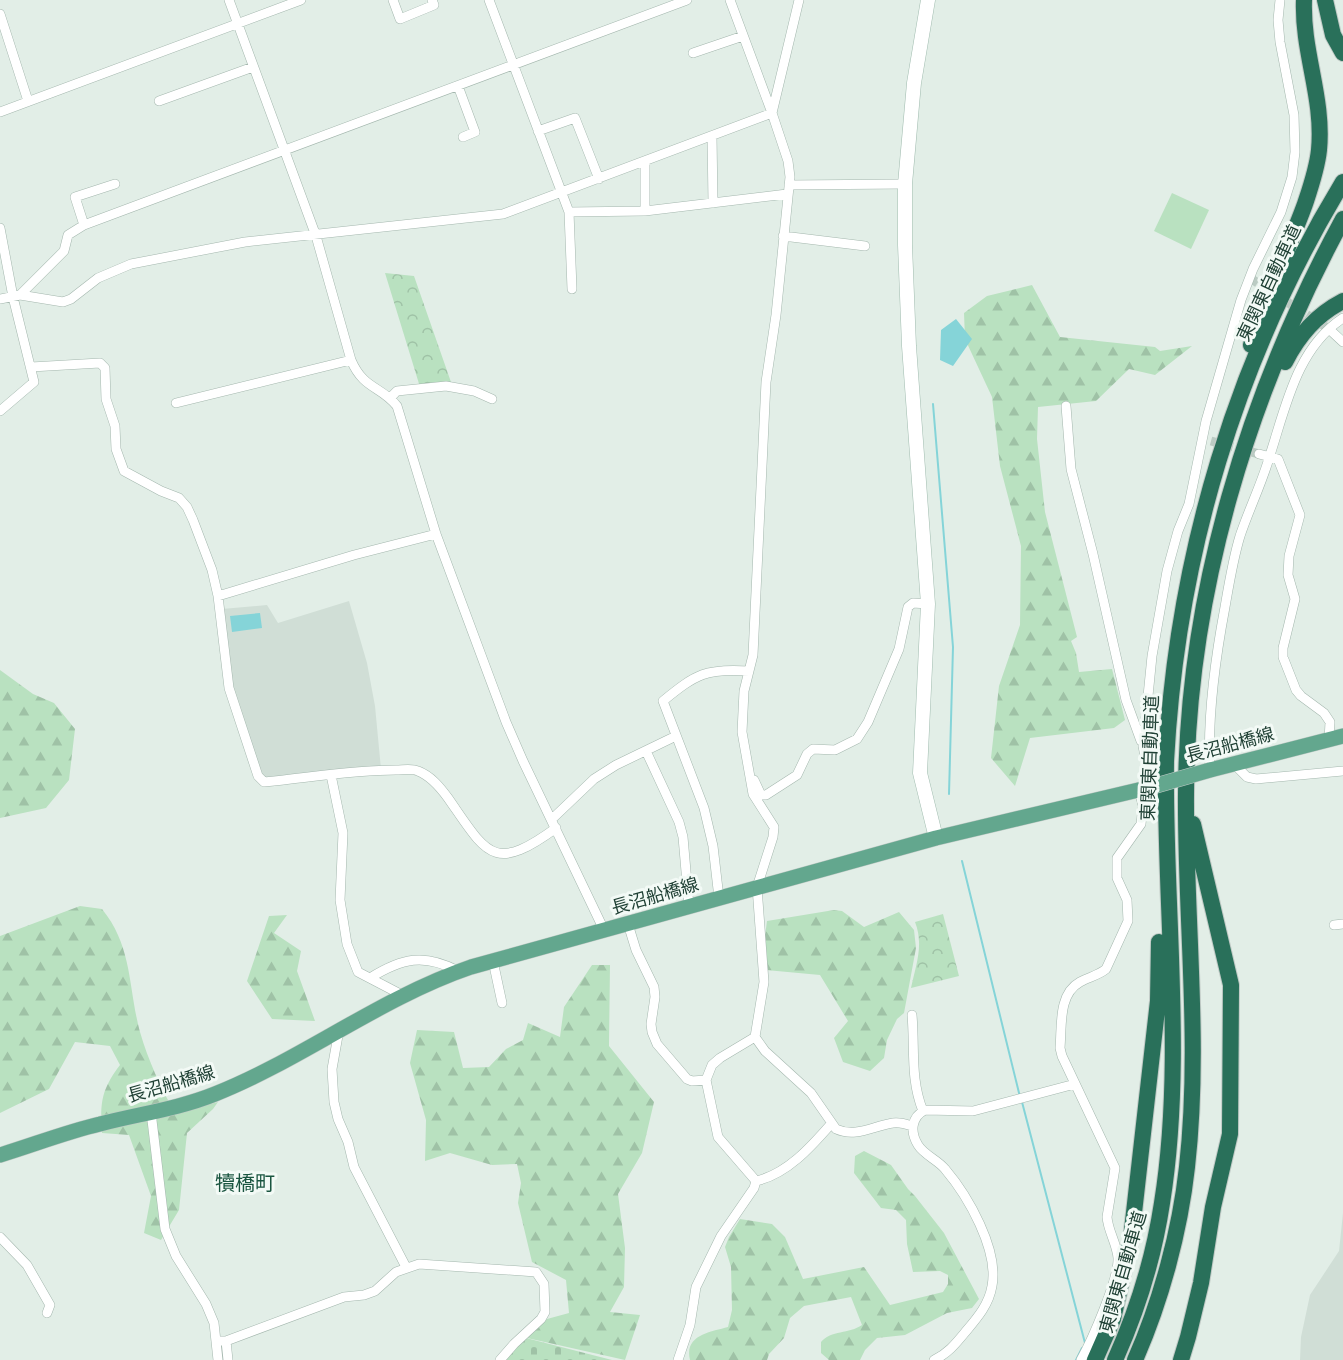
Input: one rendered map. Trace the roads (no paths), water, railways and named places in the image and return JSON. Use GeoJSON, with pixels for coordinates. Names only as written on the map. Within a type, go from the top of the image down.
{"type":"FeatureCollection","features":[{"type":"Feature","properties":{"kind":"highway"},"geometry":{"type":"LineString","coordinates":[[1229,428],[1253,336],[1298,224],[1316,169],[1320,117],[1316,84],[1305,40],[1304,0]]}},
{"type":"Feature","properties":{"kind":"highway"},"geometry":{"type":"LineString","coordinates":[[1325,0],[1333,35],[1343,53]]}},
{"type":"Feature","properties":{"kind":"highway"},"geometry":{"type":"LineString","coordinates":[[1333,0],[1335,15],[1343,36]]}},
{"type":"Feature","properties":{"kind":"highway","name":"東関東自動車道"},"geometry":{"type":"LineString","coordinates":[[1115,1360],[1141,1290],[1154,1245],[1168,1162],[1172,1072],[1166,801],[1168,719],[1180,621],[1195,546],[1212,479],[1229,428],[1256,358],[1301,256],[1343,182]]}},
{"type":"Feature","properties":{"kind":"highway","name":"東関東自動車道"},"geometry":{"type":"LineString","coordinates":[[1135,1360],[1172,1250],[1182,1207],[1188,1165],[1192,1084],[1192,996],[1186,794],[1194,674],[1216,552],[1255,412],[1317,266],[1343,219]]}},
{"type":"Feature","properties":{"kind":"highway"},"geometry":{"type":"LineString","coordinates":[[1216,552],[1251,446],[1286,360],[1306,328],[1318,316],[1343,301]]}},
{"type":"Feature","properties":{"kind":"highway"},"geometry":{"type":"LineString","coordinates":[[1181,1360],[1201,1283],[1230,1134],[1231,985],[1186,794]]}},
{"type":"Feature","properties":{"kind":"highway"},"geometry":{"type":"LineString","coordinates":[[1095,1360],[1113,1319],[1131,1239],[1158,1001],[1161,838],[1166,801]]}},
{"type":"Feature","properties":{"kind":"main road","name":"長沼船橋線"},"geometry":{"type":"LineString","coordinates":[[0,1155],[98,1124],[213,1095],[404,996],[458,971],[936,838],[1145,788],[1336,738]]}},
{"type":"Feature","properties":{"kind":"street"},"geometry":{"type":"LineString","coordinates":[[229,0],[316,236],[351,360],[356,372],[366,384],[390,398],[397,406],[436,534],[506,722],[604,930]]}},
{"type":"Feature","properties":{"kind":"street"},"geometry":{"type":"LineString","coordinates":[[0,112],[301,0]]}},
{"type":"Feature","properties":{"kind":"street"},"geometry":{"type":"LineString","coordinates":[[393,0],[400,19],[434,5],[432,0]]}},
{"type":"Feature","properties":{"kind":"street"},"geometry":{"type":"LineString","coordinates":[[489,0],[569,212],[572,289]]}},
{"type":"Feature","properties":{"kind":"street"},"geometry":{"type":"LineString","coordinates":[[17,296],[64,251],[68,235],[84,225],[687,0]]}},
{"type":"Feature","properties":{"kind":"street"},"geometry":{"type":"LineString","coordinates":[[730,0],[788,161],[788,190],[776,315],[766,382],[753,655],[744,691],[742,711],[742,732],[753,794],[774,826],[773,837],[757,887],[764,982],[755,1037],[765,1052],[811,1093],[836,1129],[851,1133],[894,1122],[912,1126]]}},
{"type":"Feature","properties":{"kind":"street"},"geometry":{"type":"LineString","coordinates":[[772,113],[799,0]]}},
{"type":"Feature","properties":{"kind":"street"},"geometry":{"type":"LineString","coordinates":[[928,0],[914,83],[905,184],[905,245],[909,346],[928,604],[920,773],[936,838]]}},
{"type":"Feature","properties":{"kind":"street"},"geometry":{"type":"LineString","coordinates":[[1081,1360],[1109,1294],[1118,1259],[1107,1217],[1114,1168],[1060,1048],[1064,998],[1068,991],[1079,982],[1106,969],[1128,921],[1127,900],[1117,878],[1117,858],[1141,824],[1145,788],[1143,746],[1151,668],[1161,604],[1178,531],[1189,504],[1207,440],[1206,421],[1221,365],[1241,300],[1253,269],[1281,212],[1292,177],[1295,152],[1294,115],[1280,42],[1278,20],[1280,0]]}},
{"type":"Feature","properties":{"kind":"street"},"geometry":{"type":"LineString","coordinates":[[0,14],[28,101]]}},
{"type":"Feature","properties":{"kind":"street"},"geometry":{"type":"LineString","coordinates":[[693,53],[743,36]]}},
{"type":"Feature","properties":{"kind":"street"},"geometry":{"type":"LineString","coordinates":[[159,101],[253,68]]}},
{"type":"Feature","properties":{"kind":"street"},"geometry":{"type":"LineString","coordinates":[[458,86],[475,132],[463,137]]}},
{"type":"Feature","properties":{"kind":"street"},"geometry":{"type":"LineString","coordinates":[[0,299],[17,296],[63,302],[71,299],[98,278],[132,264],[245,242],[503,214],[772,113]]}},
{"type":"Feature","properties":{"kind":"street"},"geometry":{"type":"LineString","coordinates":[[538,131],[575,118],[599,179]]}},
{"type":"Feature","properties":{"kind":"street"},"geometry":{"type":"LineString","coordinates":[[712,136],[713,203]]}},
{"type":"Feature","properties":{"kind":"street"},"geometry":{"type":"LineString","coordinates":[[645,162],[645,211]]}},
{"type":"Feature","properties":{"kind":"street"},"geometry":{"type":"LineString","coordinates":[[84,225],[75,197],[115,184]]}},
{"type":"Feature","properties":{"kind":"street"},"geometry":{"type":"LineString","coordinates":[[569,212],[645,211],[713,203],[788,190],[905,184]]}},
{"type":"Feature","properties":{"kind":"street"},"geometry":{"type":"LineString","coordinates":[[0,228],[17,296],[34,382],[0,411]]}},
{"type":"Feature","properties":{"kind":"street"},"geometry":{"type":"LineString","coordinates":[[783,236],[865,246]]}},
{"type":"Feature","properties":{"kind":"street"},"geometry":{"type":"LineString","coordinates":[[1210,770],[1210,720],[1214,684],[1228,590],[1240,537],[1298,374],[1311,350],[1329,329],[1343,318]]}},
{"type":"Feature","properties":{"kind":"street"},"geometry":{"type":"LineString","coordinates":[[1329,329],[1343,342]]}},
{"type":"Feature","properties":{"kind":"street"},"geometry":{"type":"LineString","coordinates":[[176,403],[351,360]]}},
{"type":"Feature","properties":{"kind":"street"},"geometry":{"type":"LineString","coordinates":[[31,367],[100,363],[105,368],[106,399],[115,426],[116,449],[124,471],[179,498],[187,507],[212,570],[218,596],[229,688],[258,776],[264,782],[378,770],[416,770],[429,776],[442,790],[478,842],[494,853],[506,855],[520,851],[554,823],[594,779],[616,765],[676,736]]}},
{"type":"Feature","properties":{"kind":"street"},"geometry":{"type":"LineString","coordinates":[[390,398],[397,391],[446,386],[474,391],[492,399]]}},
{"type":"Feature","properties":{"kind":"street"},"geometry":{"type":"LineString","coordinates":[[1066,406],[1071,469],[1126,700],[1143,746]]}},
{"type":"Feature","properties":{"kind":"street"},"geometry":{"type":"LineString","coordinates":[[1259,454],[1278,459],[1300,515],[1289,556],[1288,575],[1295,600],[1283,648],[1283,657],[1296,690],[1300,696],[1324,714],[1336,738]]}},
{"type":"Feature","properties":{"kind":"street"},"geometry":{"type":"LineString","coordinates":[[218,596],[354,555],[436,534]]}},
{"type":"Feature","properties":{"kind":"street"},"geometry":{"type":"LineString","coordinates":[[748,767],[761,795],[766,795],[797,776],[807,754],[813,749],[835,750],[857,739],[868,722],[899,649],[908,607],[913,603],[928,604]]}},
{"type":"Feature","properties":{"kind":"street"},"geometry":{"type":"LineString","coordinates":[[719,898],[713,846],[704,808],[663,701],[698,675],[724,670],[749,670]]}},
{"type":"Feature","properties":{"kind":"street"},"geometry":{"type":"LineString","coordinates":[[646,751],[679,822],[683,837],[688,906]]}},
{"type":"Feature","properties":{"kind":"street"},"geometry":{"type":"LineString","coordinates":[[1234,764],[1247,777],[1256,779],[1343,771]]}},
{"type":"Feature","properties":{"kind":"street"},"geometry":{"type":"LineString","coordinates":[[331,775],[343,833],[340,900],[347,944],[358,972],[404,996]]}},
{"type":"Feature","properties":{"kind":"street"},"geometry":{"type":"LineString","coordinates":[[628,924],[636,950],[654,987],[655,1005],[651,1024],[657,1044],[687,1079],[706,1080]]}},
{"type":"Feature","properties":{"kind":"street"},"geometry":{"type":"LineString","coordinates":[[370,978],[386,968],[409,960],[439,961],[458,971]]}},
{"type":"Feature","properties":{"kind":"street"},"geometry":{"type":"LineString","coordinates":[[493,961],[502,1003]]}},
{"type":"Feature","properties":{"kind":"street"},"geometry":{"type":"LineString","coordinates":[[912,1015],[912,1070],[923,1111]]}},
{"type":"Feature","properties":{"kind":"street"},"geometry":{"type":"LineString","coordinates":[[339,1030],[332,1077],[338,1119],[348,1142],[354,1167],[406,1267]]}},
{"type":"Feature","properties":{"kind":"street"},"geometry":{"type":"LineString","coordinates":[[678,1360],[690,1324],[696,1287],[721,1236],[754,1188],[756,1181],[718,1137],[706,1080],[712,1065],[755,1037]]}},
{"type":"Feature","properties":{"kind":"street"},"geometry":{"type":"LineString","coordinates":[[933,1360],[951,1350],[982,1313],[992,1290],[992,1263],[975,1215],[964,1196],[945,1168],[917,1144],[912,1126],[915,1119],[923,1111],[973,1111],[1075,1084]]}},
{"type":"Feature","properties":{"kind":"street"},"geometry":{"type":"LineString","coordinates":[[151,1112],[165,1229],[176,1256],[206,1304],[228,1360]]}},
{"type":"Feature","properties":{"kind":"street"},"geometry":{"type":"LineString","coordinates":[[756,1181],[764,1179],[804,1155],[831,1124]]}},
{"type":"Feature","properties":{"kind":"street"},"geometry":{"type":"LineString","coordinates":[[0,1237],[27,1265],[50,1305],[46,1313]]}},
{"type":"Feature","properties":{"kind":"street"},"geometry":{"type":"LineString","coordinates":[[222,1341],[344,1297],[364,1295],[375,1291],[396,1272],[406,1267],[426,1264],[536,1272],[544,1284],[545,1312],[541,1319],[500,1360]]}},
{"type":"Feature","properties":{"kind":"street"},"geometry":{"type":"LineString","coordinates":[[218,1360],[222,1341]]}},
{"type":"Feature","properties":{"kind":"water"},"geometry":{"type":"Polygon","coordinates":[[[956,319],[972,339],[953,366],[940,360],[941,330],[956,319]]]}},
{"type":"Feature","properties":{"kind":"water"},"geometry":{"type":"Polygon","coordinates":[[[260,613],[262,628],[232,632],[230,616],[260,613]]]}},
{"type":"Feature","properties":{"kind":"waterway"},"geometry":{"type":"LineString","coordinates":[[933,404],[953,647],[949,794]]}},
{"type":"Feature","properties":{"kind":"waterway"},"geometry":{"type":"LineString","coordinates":[[962,861],[1020,1097]]}},
{"type":"Feature","properties":{"kind":"waterway"},"geometry":{"type":"LineString","coordinates":[[1022,1102],[1085,1343]]}},
{"type":"Feature","properties":{"kind":"waterway"},"geometry":{"type":"LineString","coordinates":[[1076,1360],[1082,1348]]}},
{"type":"Feature","properties":{"kind":"tunnel"},"geometry":{"type":"LineString","coordinates":[[1250,278],[1329,329]]}},
{"type":"Feature","properties":{"kind":"tunnel"},"geometry":{"type":"LineString","coordinates":[[1211,441],[1259,454]]}},
{"type":"Feature","properties":{"kind":"district","name":"犢橋町"},"geometry":{"type":"Point","coordinates":[245,1183]}}]}
